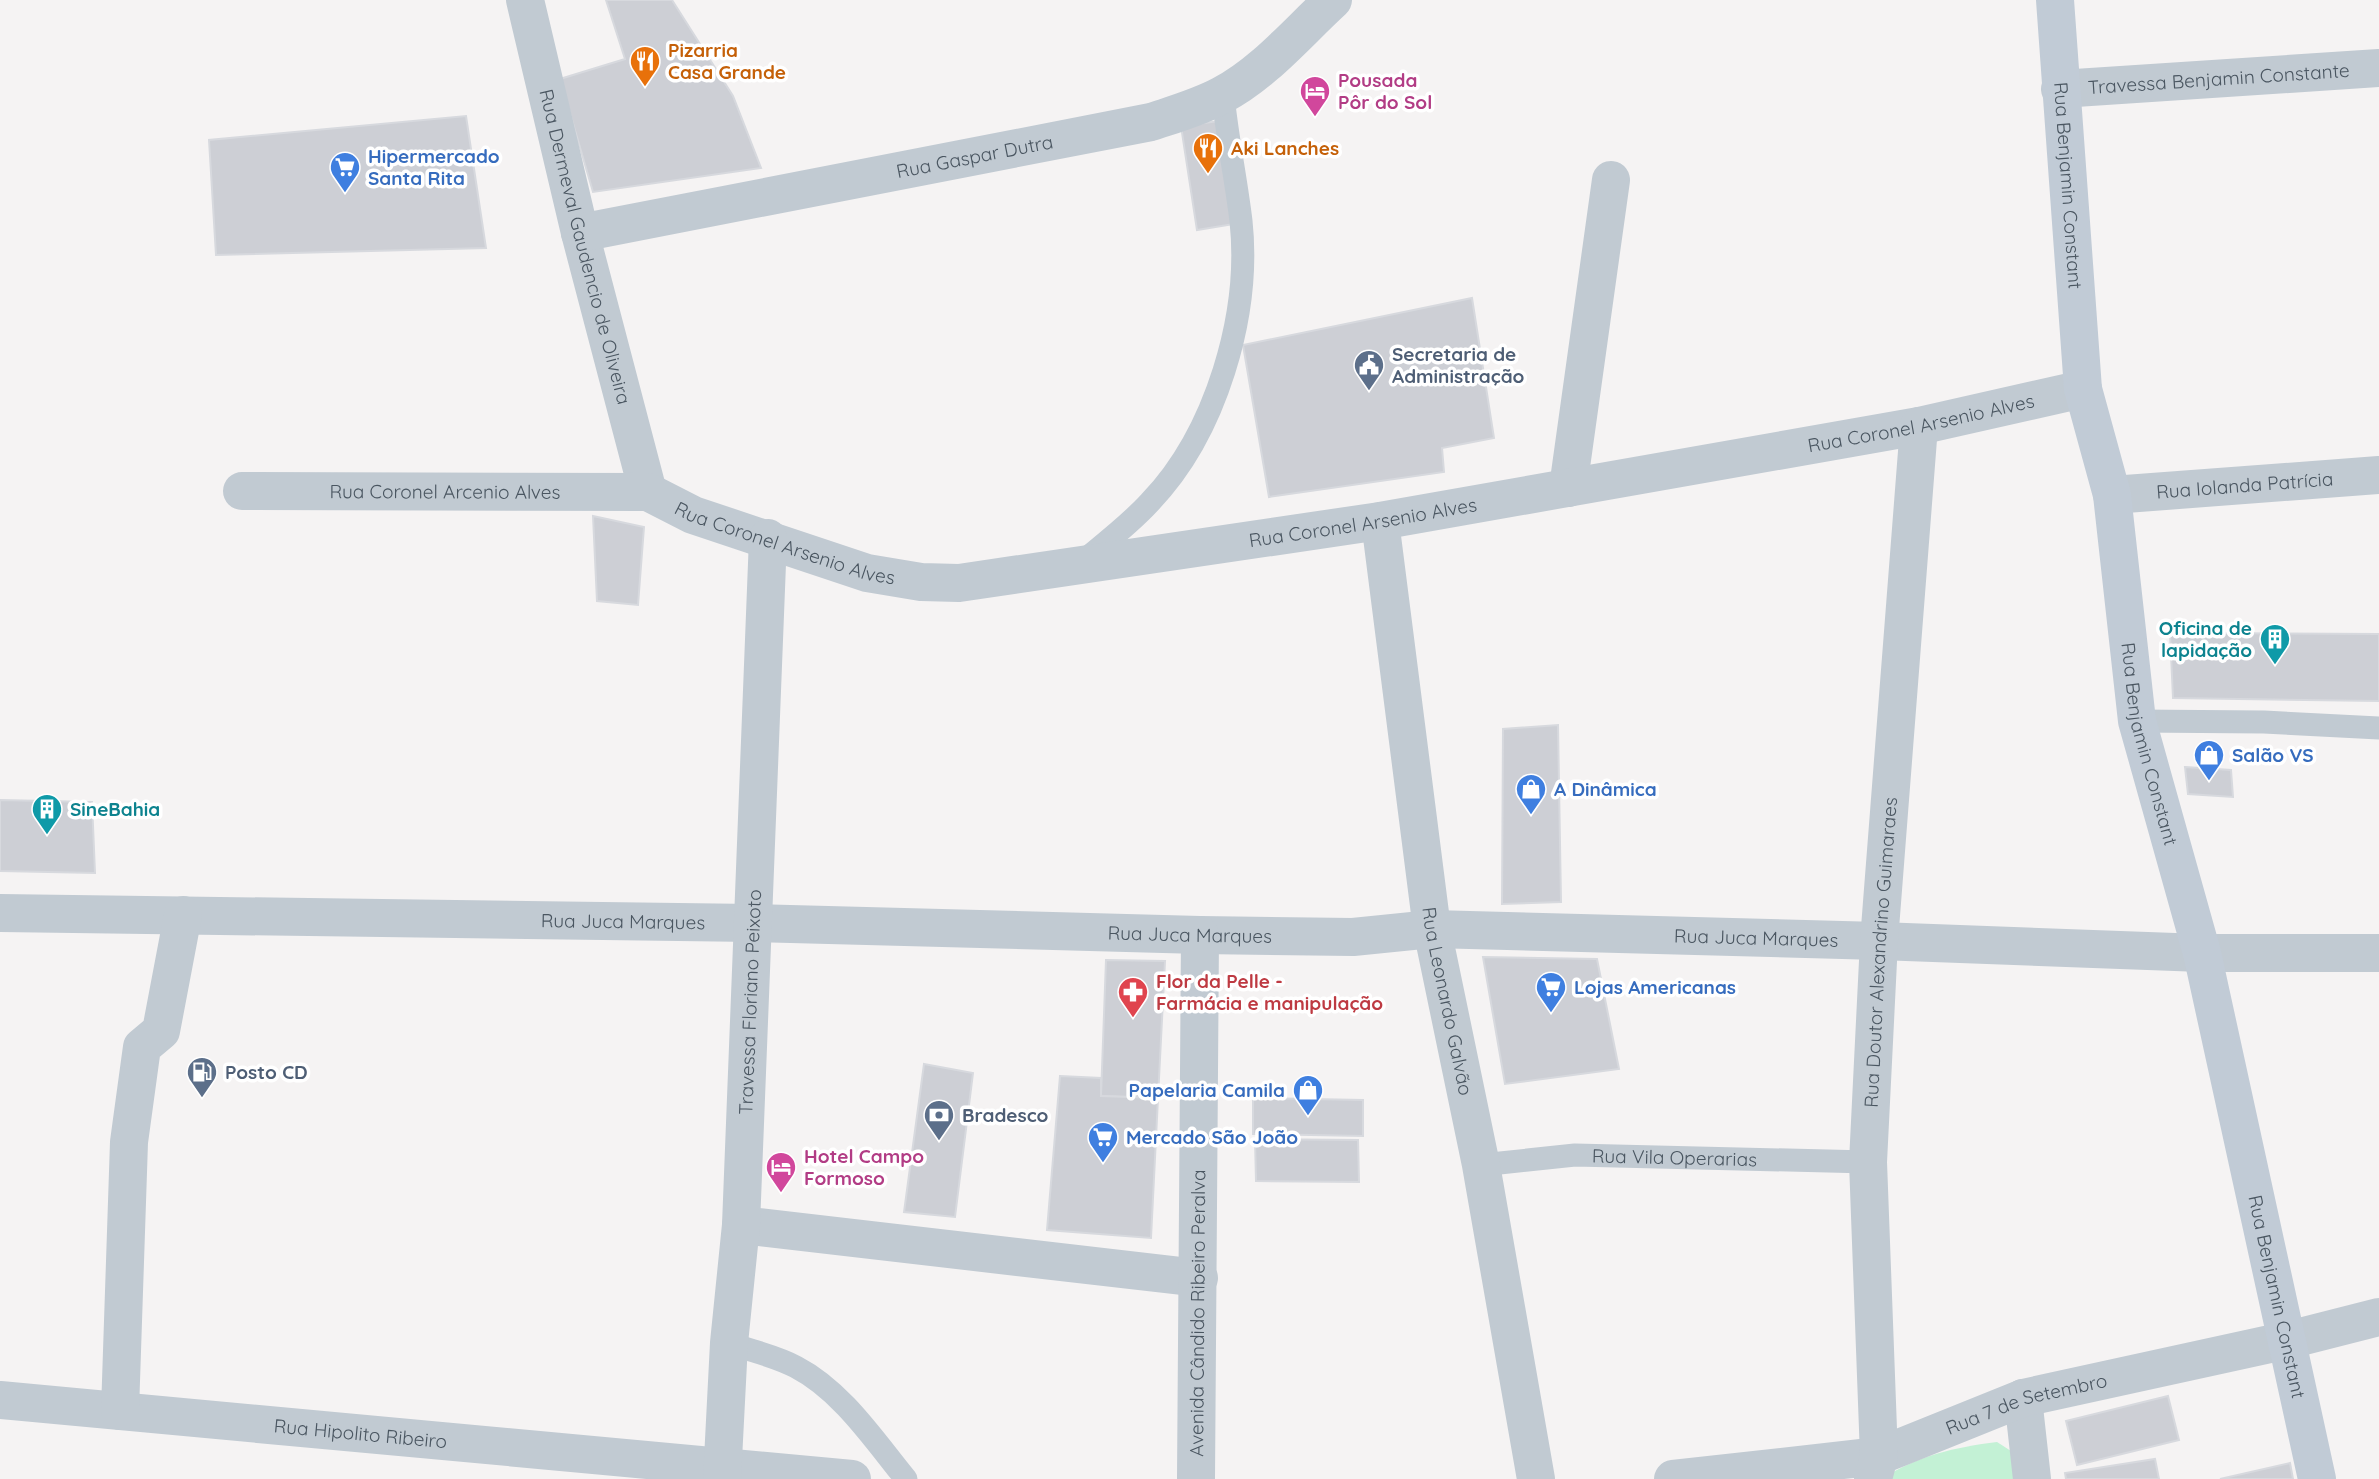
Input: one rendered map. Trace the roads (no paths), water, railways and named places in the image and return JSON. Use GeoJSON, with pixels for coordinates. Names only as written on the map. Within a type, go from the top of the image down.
{"type":"FeatureCollection","features":[{"type":"Feature","properties":{"kind":"street","name":"Rua Dermeval Gaudencio de Oliveira"},"geometry":{"type":"LineString","coordinates":[[525,0],[580,233],[648,492]]}},
{"type":"Feature","properties":{"kind":"street","name":"Rua Gaspar Dutra"},"geometry":{"type":"LineString","coordinates":[[580,233],[1151,122],[1195,108],[1223,95],[1255,72],[1333,0]]}},
{"type":"Feature","properties":{"kind":"street","name":"Rua Benjamin Constant"},"geometry":{"type":"LineString","coordinates":[[2055,0],[2084,389],[2112,495],[2137,721],[2202,953],[2317,1479]]}},
{"type":"Feature","properties":{"kind":"street","name":"Travessa Benjamin Constante"},"geometry":{"type":"LineString","coordinates":[[2060,89],[2379,68]]}},
{"type":"Feature","properties":{"kind":"street"},"geometry":{"type":"LineString","coordinates":[[1568,488],[1611,180]]}},
{"type":"Feature","properties":{"kind":"street","name":"Rua Coronel Arsenio Alves"},"geometry":{"type":"LineString","coordinates":[[648,492],[693,514],[867,573],[921,582],[959,583],[1380,521],[1919,426],[2084,389]]}},
{"type":"Feature","properties":{"kind":"street","name":"Rua Doutor Alexandrino Guimaraes"},"geometry":{"type":"LineString","coordinates":[[1876,1467],[1868,1162],[1879,941],[1919,426]]}},
{"type":"Feature","properties":{"kind":"street","name":"Rua Iolanda Patrícia"},"geometry":{"type":"LineString","coordinates":[[2112,495],[2379,475]]}},
{"type":"Feature","properties":{"kind":"street","name":"Rua Coronel Arcenio Alves"},"geometry":{"type":"LineString","coordinates":[[242,491],[648,492]]}},
{"type":"Feature","properties":{"kind":"street","name":"Rua Leonardo Galvão"},"geometry":{"type":"LineString","coordinates":[[1380,521],[1432,929],[1481,1165],[1536,1479]]}},
{"type":"Feature","properties":{"kind":"street","name":"Travessa Floriano Peixoto"},"geometry":{"type":"LineString","coordinates":[[723,1472],[729,1343],[741,1225],[768,538]]}},
{"type":"Feature","properties":{"kind":"street","name":"Rua Juca Marques"},"geometry":{"type":"LineString","coordinates":[[0,913],[754,923],[1353,937],[1432,929],[2202,953],[2379,953]]}},
{"type":"Feature","properties":{"kind":"street"},"geometry":{"type":"LineString","coordinates":[[120,1410],[129,1142],[142,1047],[161,1031],[183,915]]}},
{"type":"Feature","properties":{"kind":"street","name":"Avenida Cândido Ribeiro Peralva"},"geometry":{"type":"LineString","coordinates":[[1196,1479],[1200,935]]}},
{"type":"Feature","properties":{"kind":"street"},"geometry":{"type":"LineString","coordinates":[[741,1225],[1199,1278]]}},
{"type":"Feature","properties":{"kind":"street","name":"Rua 7 de Setembro"},"geometry":{"type":"LineString","coordinates":[[1673,1479],[1876,1467],[2023,1398],[2288,1340],[2379,1317]]}},
{"type":"Feature","properties":{"kind":"street"},"geometry":{"type":"LineString","coordinates":[[2023,1398],[2032,1479]]}},
{"type":"Feature","properties":{"kind":"street","name":"Rua Hipolito Ribeiro"},"geometry":{"type":"LineString","coordinates":[[0,1400],[723,1472],[852,1479]]}},
{"type":"Feature","properties":{"kind":"lane"},"geometry":{"type":"LineString","coordinates":[[1077,567],[1150,502],[1181,462],[1212,404],[1232,346],[1239,309],[1241,223],[1223,95]]}},
{"type":"Feature","properties":{"kind":"lane"},"geometry":{"type":"LineString","coordinates":[[2137,721],[2264,722],[2379,728]]}},
{"type":"Feature","properties":{"kind":"lane","name":"Rua Vila Operarias"},"geometry":{"type":"LineString","coordinates":[[1481,1165],[1575,1155],[1868,1162]]}},
{"type":"Feature","properties":{"kind":"lane"},"geometry":{"type":"LineString","coordinates":[[729,1343],[796,1366],[832,1393],[906,1479]]}},
{"type":"Feature","properties":{"kind":"place","name":"Pizarria Casa Grande"},"geometry":{"type":"Point","coordinates":[645,88]}},
{"type":"Feature","properties":{"kind":"place","name":"Pousada Pôr do Sol"},"geometry":{"type":"Point","coordinates":[1315,118]}},
{"type":"Feature","properties":{"kind":"place","name":"Aki Lanches"},"geometry":{"type":"Point","coordinates":[1208,175]}},
{"type":"Feature","properties":{"kind":"place","name":"Hipermercado Santa Rita"},"geometry":{"type":"Point","coordinates":[345,194]}},
{"type":"Feature","properties":{"kind":"place","name":"Secretaria de Administração"},"geometry":{"type":"Point","coordinates":[1369,392]}},
{"type":"Feature","properties":{"kind":"place","name":"Oficina de lapidação"},"geometry":{"type":"Point","coordinates":[2275,666]}},
{"type":"Feature","properties":{"kind":"place","name":"Salão VS"},"geometry":{"type":"Point","coordinates":[2209,782]}},
{"type":"Feature","properties":{"kind":"place","name":"A Dinâmica"},"geometry":{"type":"Point","coordinates":[1531,816]}},
{"type":"Feature","properties":{"kind":"place","name":"SineBahia"},"geometry":{"type":"Point","coordinates":[47,836]}},
{"type":"Feature","properties":{"kind":"place","name":"Lojas Americanas"},"geometry":{"type":"Point","coordinates":[1551,1014]}},
{"type":"Feature","properties":{"kind":"place","name":"Flor da Pelle - Farmácia e manipulação"},"geometry":{"type":"Point","coordinates":[1133,1019]}},
{"type":"Feature","properties":{"kind":"place","name":"Posto CD"},"geometry":{"type":"Point","coordinates":[202,1099]}},
{"type":"Feature","properties":{"kind":"place","name":"Papelaria Camila"},"geometry":{"type":"Point","coordinates":[1308,1117]}},
{"type":"Feature","properties":{"kind":"place","name":"Bradesco"},"geometry":{"type":"Point","coordinates":[939,1142]}},
{"type":"Feature","properties":{"kind":"place","name":"Mercado São João"},"geometry":{"type":"Point","coordinates":[1103,1164]}},
{"type":"Feature","properties":{"kind":"place","name":"Hotel Campo Formoso"},"geometry":{"type":"Point","coordinates":[781,1194]}}]}
